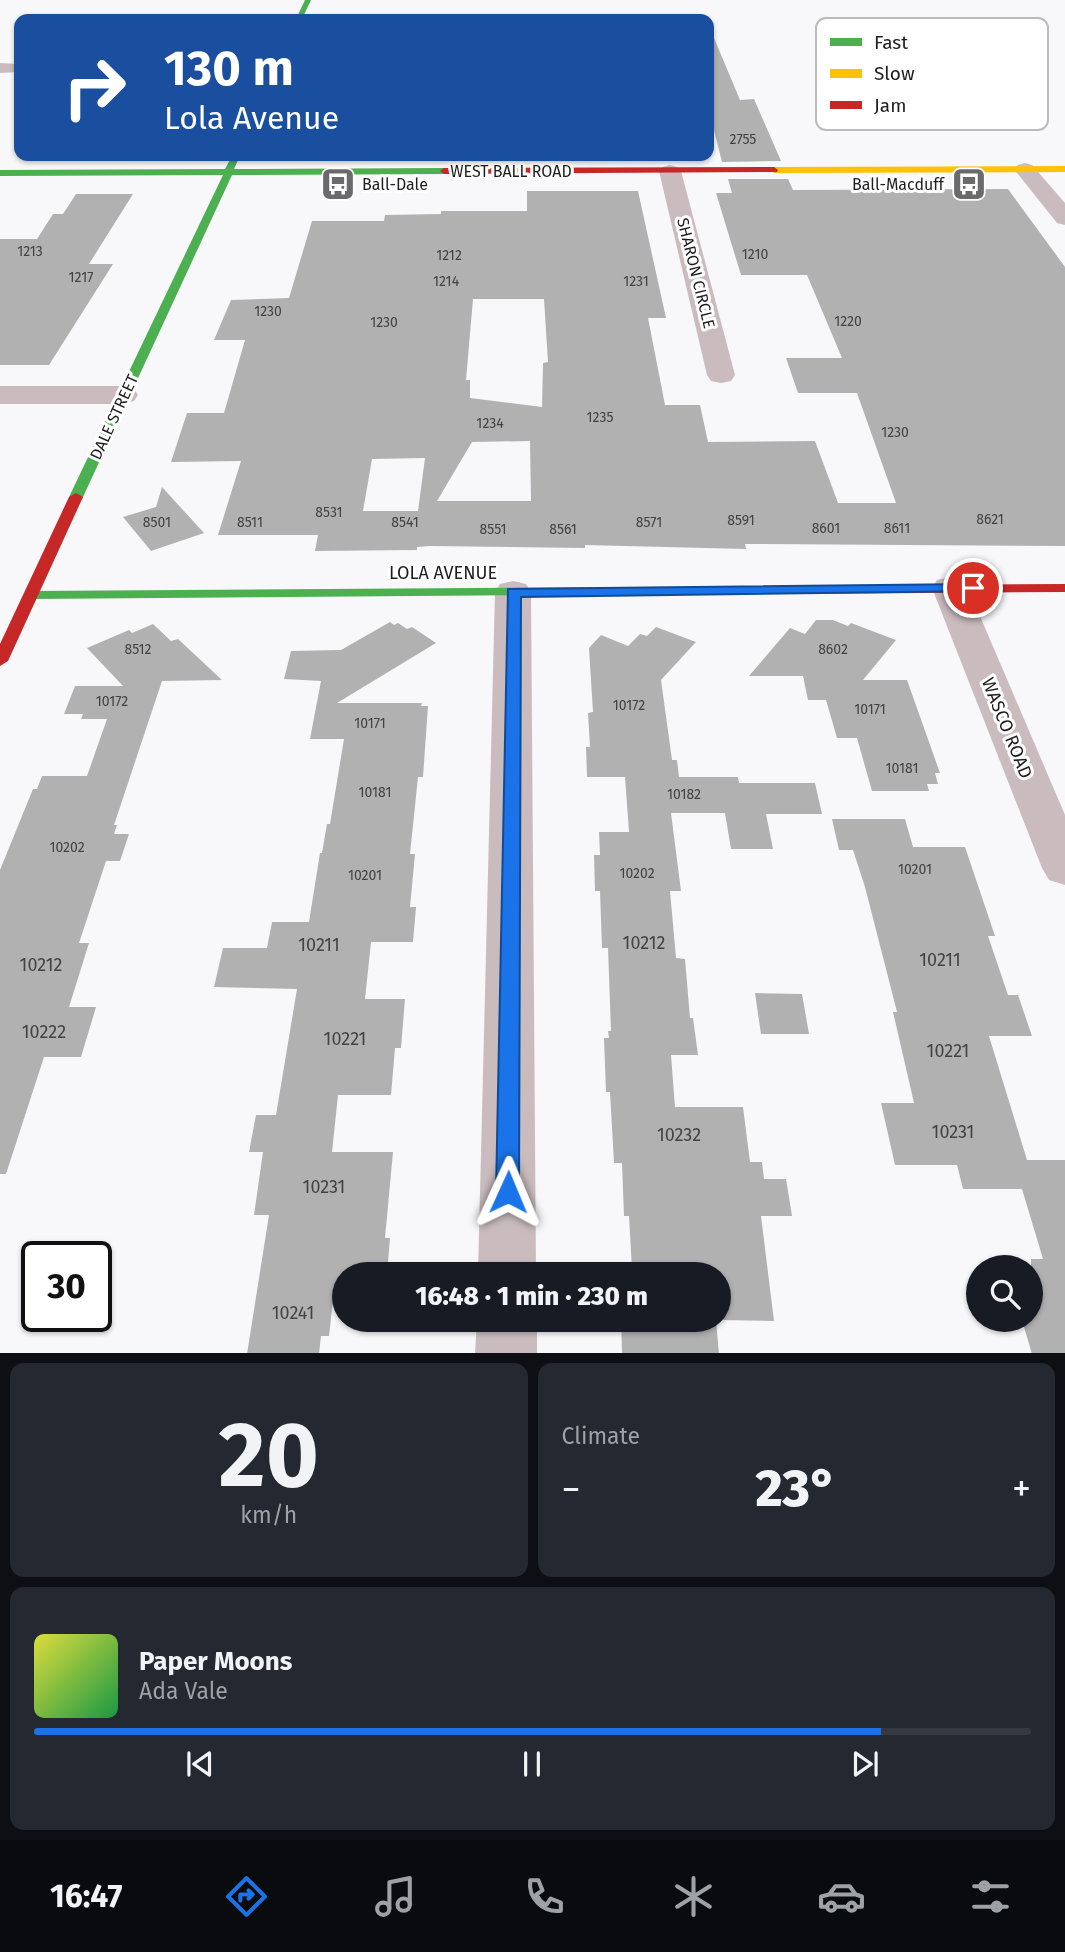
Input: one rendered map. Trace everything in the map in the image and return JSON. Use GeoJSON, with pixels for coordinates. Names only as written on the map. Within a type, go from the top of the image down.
{"type":"FeatureCollection","features":[{"type":"Feature","properties":{"kind":"street","name":"DALE STREET"},"geometry":{"type":"LineString","coordinates":[[0,661],[234,161]]}},
{"type":"Feature","properties":{"kind":"street"},"geometry":{"type":"LineString","coordinates":[[1026,169],[1065,218]]}},
{"type":"Feature","properties":{"kind":"street","name":"WEST BALL ROAD"},"geometry":{"type":"LineString","coordinates":[[0,173],[1065,169]]}},
{"type":"Feature","properties":{"kind":"street","name":"SHARON CIRCLE"},"geometry":{"type":"LineString","coordinates":[[670,171],[721,375]]}},
{"type":"Feature","properties":{"kind":"street"},"geometry":{"type":"LineString","coordinates":[[0,396],[124,395]]}},
{"type":"Feature","properties":{"kind":"street","name":"LOLA AVENUE"},"geometry":{"type":"LineString","coordinates":[[31,595],[1065,587]]}},
{"type":"Feature","properties":{"kind":"street","name":"WASCO ROAD"},"geometry":{"type":"LineString","coordinates":[[950,588],[1065,868]]}},
{"type":"Feature","properties":{"kind":"street"},"geometry":{"type":"LineString","coordinates":[[507,1262],[513,592]]}},
{"type":"Feature","properties":{"kind":"street"},"geometry":{"type":"LineString","coordinates":[[506,1332],[506,1353]]}},
{"type":"Feature","properties":{"kind":"building"},"geometry":{"type":"Polygon","coordinates":[[[714,38],[740,100],[754,99],[781,161],[722,162],[714,130],[714,38]]]}},
{"type":"Feature","properties":{"kind":"building"},"geometry":{"type":"Polygon","coordinates":[[[728,179],[788,179],[793,190],[1008,189],[1065,267],[1065,546],[745,544],[746,549],[585,545],[585,548],[430,546],[417,547],[417,550],[315,551],[318,535],[218,535],[241,461],[171,462],[187,413],[224,413],[245,340],[214,340],[231,300],[289,298],[312,221],[384,221],[385,215],[441,214],[441,211],[527,211],[527,191],[638,191],[666,318],[648,318],[665,405],[700,405],[708,442],[815,441],[838,503],[896,503],[857,393],[798,393],[786,358],[842,358],[807,275],[741,275],[716,193],[732,193],[728,179]],[[473,299],[466,380],[470,380],[470,398],[542,407],[543,363],[548,362],[544,299],[473,299]],[[530,441],[472,442],[437,501],[531,501],[530,441]],[[425,458],[372,459],[363,511],[418,511],[425,458]]]}},
{"type":"Feature","properties":{"kind":"building"},"geometry":{"type":"Polygon","coordinates":[[[76,194],[133,194],[89,264],[113,264],[49,365],[0,365],[0,239],[37,239],[53,214],[63,214],[76,194]]]}},
{"type":"Feature","properties":{"kind":"building"},"geometry":{"type":"Polygon","coordinates":[[[162,487],[204,533],[151,551],[123,517],[156,507],[162,487]]]}},
{"type":"Feature","properties":{"kind":"building"},"geometry":{"type":"Polygon","coordinates":[[[816,620],[833,620],[848,626],[851,623],[896,640],[863,680],[907,680],[940,773],[935,773],[938,784],[927,784],[929,791],[872,791],[857,738],[837,738],[826,700],[808,700],[803,676],[749,676],[790,628],[805,634],[816,620]]]}},
{"type":"Feature","properties":{"kind":"building"},"geometry":{"type":"Polygon","coordinates":[[[390,622],[394,625],[398,623],[407,629],[412,627],[436,643],[337,703],[422,703],[421,706],[428,706],[423,777],[418,777],[410,854],[415,854],[410,907],[416,907],[413,942],[371,942],[365,999],[405,999],[401,1048],[395,1048],[391,1095],[338,1095],[332,1152],[393,1152],[385,1238],[390,1238],[388,1262],[332,1262],[329,1336],[321,1336],[319,1353],[247,1353],[269,1215],[254,1215],[263,1152],[249,1152],[256,1115],[276,1115],[297,989],[214,987],[223,948],[267,948],[272,922],[309,922],[320,853],[327,824],[330,824],[344,739],[310,739],[321,681],[284,679],[291,651],[341,650],[390,622]]]}},
{"type":"Feature","properties":{"kind":"building"},"geometry":{"type":"Polygon","coordinates":[[[153,624],[171,641],[178,639],[222,680],[162,681],[114,825],[117,825],[114,834],[129,834],[120,861],[106,861],[79,943],[89,943],[69,1007],[96,1007],[81,1057],[44,1057],[6,1174],[0,1174],[0,870],[33,789],[37,789],[42,776],[87,776],[107,719],[81,719],[83,714],[64,714],[75,686],[123,686],[87,648],[129,630],[132,633],[153,624]]]}},
{"type":"Feature","properties":{"kind":"building"},"geometry":{"type":"Polygon","coordinates":[[[656,627],[696,642],[661,680],[672,760],[677,760],[679,777],[738,777],[739,783],[815,783],[822,814],[766,814],[773,849],[731,849],[725,813],[671,813],[681,891],[670,891],[676,958],[685,959],[690,1018],[693,1018],[698,1055],[671,1055],[675,1107],[743,1107],[750,1162],[762,1162],[764,1179],[786,1179],[792,1216],[761,1216],[774,1321],[731,1320],[731,1262],[632,1262],[629,1216],[624,1216],[622,1163],[614,1163],[610,1092],[606,1092],[604,1038],[609,1038],[608,1031],[611,1031],[608,948],[602,948],[600,891],[595,891],[594,855],[600,855],[599,832],[629,832],[625,777],[587,777],[586,747],[590,747],[588,713],[593,712],[589,648],[601,635],[628,646],[640,634],[647,636],[656,627]]]}},
{"type":"Feature","properties":{"kind":"building"},"geometry":{"type":"Polygon","coordinates":[[[832,819],[905,819],[913,847],[965,847],[995,936],[988,936],[1008,995],[1018,995],[1032,1036],[989,1036],[1027,1160],[1065,1160],[1065,1353],[1032,1353],[1026,1332],[1043,1332],[1043,1255],[1022,1189],[963,1189],[957,1165],[895,1165],[881,1103],[914,1103],[893,1012],[897,1012],[853,850],[839,850],[832,819]]]}},
{"type":"Feature","properties":{"kind":"building"},"geometry":{"type":"Polygon","coordinates":[[[755,993],[802,994],[809,1034],[761,1034],[755,993]]]}},
{"type":"Feature","properties":{"kind":"building"},"geometry":{"type":"Polygon","coordinates":[[[621,1332],[717,1332],[719,1353],[622,1353],[621,1332]]]}},
{"type":"Feature","properties":{"kind":"traffic: fast"},"geometry":{"type":"LineString","coordinates":[[301,14],[308,0]]}},
{"type":"Feature","properties":{"kind":"traffic: fast"},"geometry":{"type":"LineString","coordinates":[[76,497],[234,161]]}},
{"type":"Feature","properties":{"kind":"traffic: fast"},"geometry":{"type":"LineString","coordinates":[[0,173],[444,171]]}},
{"type":"Feature","properties":{"kind":"traffic: fast"},"geometry":{"type":"LineString","coordinates":[[31,595],[788,590]]}},
{"type":"Feature","properties":{"kind":"traffic: slow"},"geometry":{"type":"LineString","coordinates":[[774,170],[1065,169]]}},
{"type":"Feature","properties":{"kind":"traffic: jam"},"geometry":{"type":"LineString","coordinates":[[444,171],[774,170]]}},
{"type":"Feature","properties":{"kind":"traffic: jam"},"geometry":{"type":"LineString","coordinates":[[0,661],[76,497]]}},
{"type":"Feature","properties":{"kind":"traffic: jam"},"geometry":{"type":"LineString","coordinates":[[788,590],[1065,588]]}},
{"type":"Feature","properties":{"kind":"place","name":"Ball-Dale"},"geometry":{"type":"Point","coordinates":[338,184]}},
{"type":"Feature","properties":{"kind":"place","name":"Ball-Macduff"},"geometry":{"type":"Point","coordinates":[969,184]}},
{"type":"Feature","properties":{"kind":"route"},"geometry":{"type":"LineString","coordinates":[[508,1192],[513,592],[973,588]]}}]}
